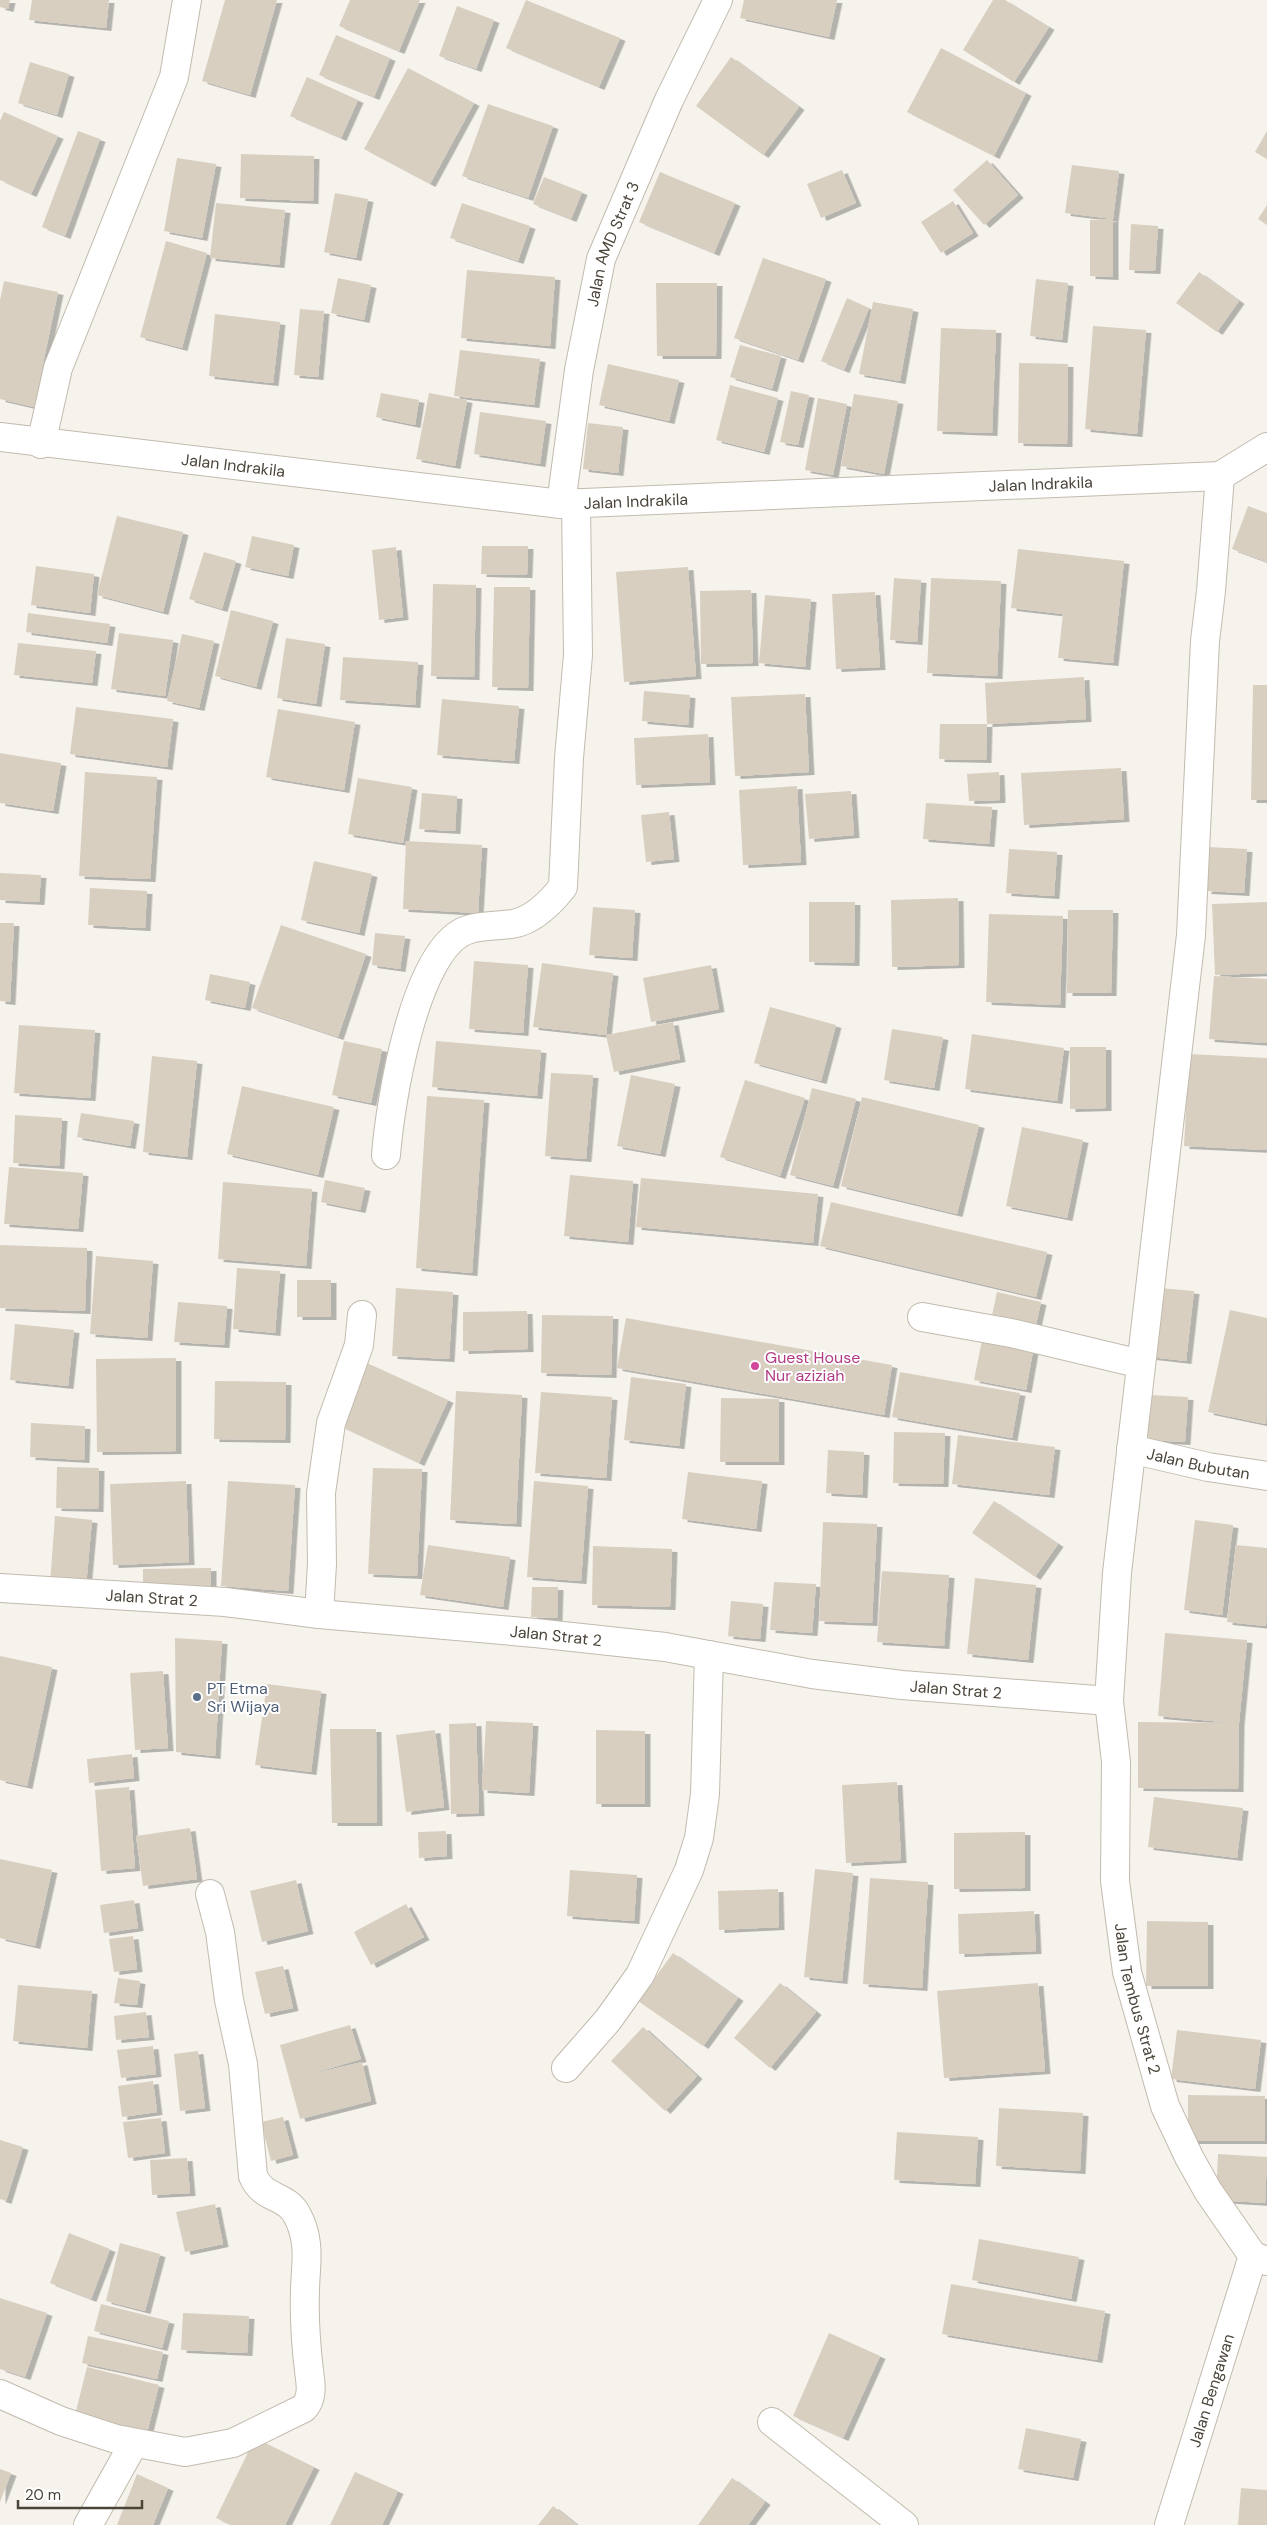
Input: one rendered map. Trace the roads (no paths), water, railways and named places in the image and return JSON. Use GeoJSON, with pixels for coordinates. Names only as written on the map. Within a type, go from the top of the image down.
{"type":"FeatureCollection","features":[{"type":"Feature","properties":{"kind":"street"},"geometry":{"type":"LineString","coordinates":[[41,444],[58,368],[174,77],[187,0]]}},
{"type":"Feature","properties":{"kind":"street","name":"Jalan AMD Strat 3"},"geometry":{"type":"LineString","coordinates":[[386,1155],[391,1106],[413,1010],[442,950],[454,937],[468,930],[515,924],[528,918],[554,898],[563,887],[578,655],[568,503],[579,370],[601,260],[669,100],[718,0]]}},
{"type":"Feature","properties":{"kind":"street","name":"Jalan Indrakila"},"geometry":{"type":"LineString","coordinates":[[0,437],[41,444],[568,503],[1220,476],[1267,447]]}},
{"type":"Feature","properties":{"kind":"street","name":"Jalan Tembus Strat 2"},"geometry":{"type":"LineString","coordinates":[[1220,476],[1212,591],[1205,641],[1191,935],[1117,1573],[1109,1701],[1116,1762],[1115,1881],[1127,1972],[1165,2106],[1188,2157],[1208,2191],[1260,2258]]}},
{"type":"Feature","properties":{"kind":"street"},"geometry":{"type":"LineString","coordinates":[[319,1614],[322,1564],[321,1493],[331,1423],[359,1345],[362,1315]]}},
{"type":"Feature","properties":{"kind":"street"},"geometry":{"type":"LineString","coordinates":[[922,1317],[1011,1333],[1141,1364]]}},
{"type":"Feature","properties":{"kind":"street","name":"Jalan Bubutan"},"geometry":{"type":"LineString","coordinates":[[1131,1448],[1208,1467],[1267,1476]]}},
{"type":"Feature","properties":{"kind":"street","name":"Jalan Strat 2"},"geometry":{"type":"LineString","coordinates":[[0,1588],[225,1602],[319,1614],[637,1644],[812,1674],[902,1685],[1109,1701]]}},
{"type":"Feature","properties":{"kind":"street"},"geometry":{"type":"LineString","coordinates":[[566,2068],[608,2020],[640,1975],[689,1870],[699,1838],[705,1794],[710,1655]]}},
{"type":"Feature","properties":{"kind":"street"},"geometry":{"type":"LineString","coordinates":[[0,2394],[61,2421],[134,2443],[185,2452],[233,2443],[304,2408],[310,2393],[306,2343],[306,2244],[302,2225],[293,2209],[288,2203],[261,2190],[253,2176],[242,2064],[229,2000],[220,1932],[210,1894]]}},
{"type":"Feature","properties":{"kind":"street","name":"Jalan Bengawan"},"geometry":{"type":"LineString","coordinates":[[1169,2525],[1260,2258]]}},
{"type":"Feature","properties":{"kind":"street"},"geometry":{"type":"LineString","coordinates":[[772,2422],[904,2525]]}},
{"type":"Feature","properties":{"kind":"street"},"geometry":{"type":"LineString","coordinates":[[88,2525],[134,2443]]}},
{"type":"Feature","properties":{"kind":"place","name":"Guest House Nur aziziah"},"geometry":{"type":"Point","coordinates":[755,1366]}},
{"type":"Feature","properties":{"kind":"place","name":"PT Etma Sri Wijaya"},"geometry":{"type":"Point","coordinates":[197,1697]}}]}
